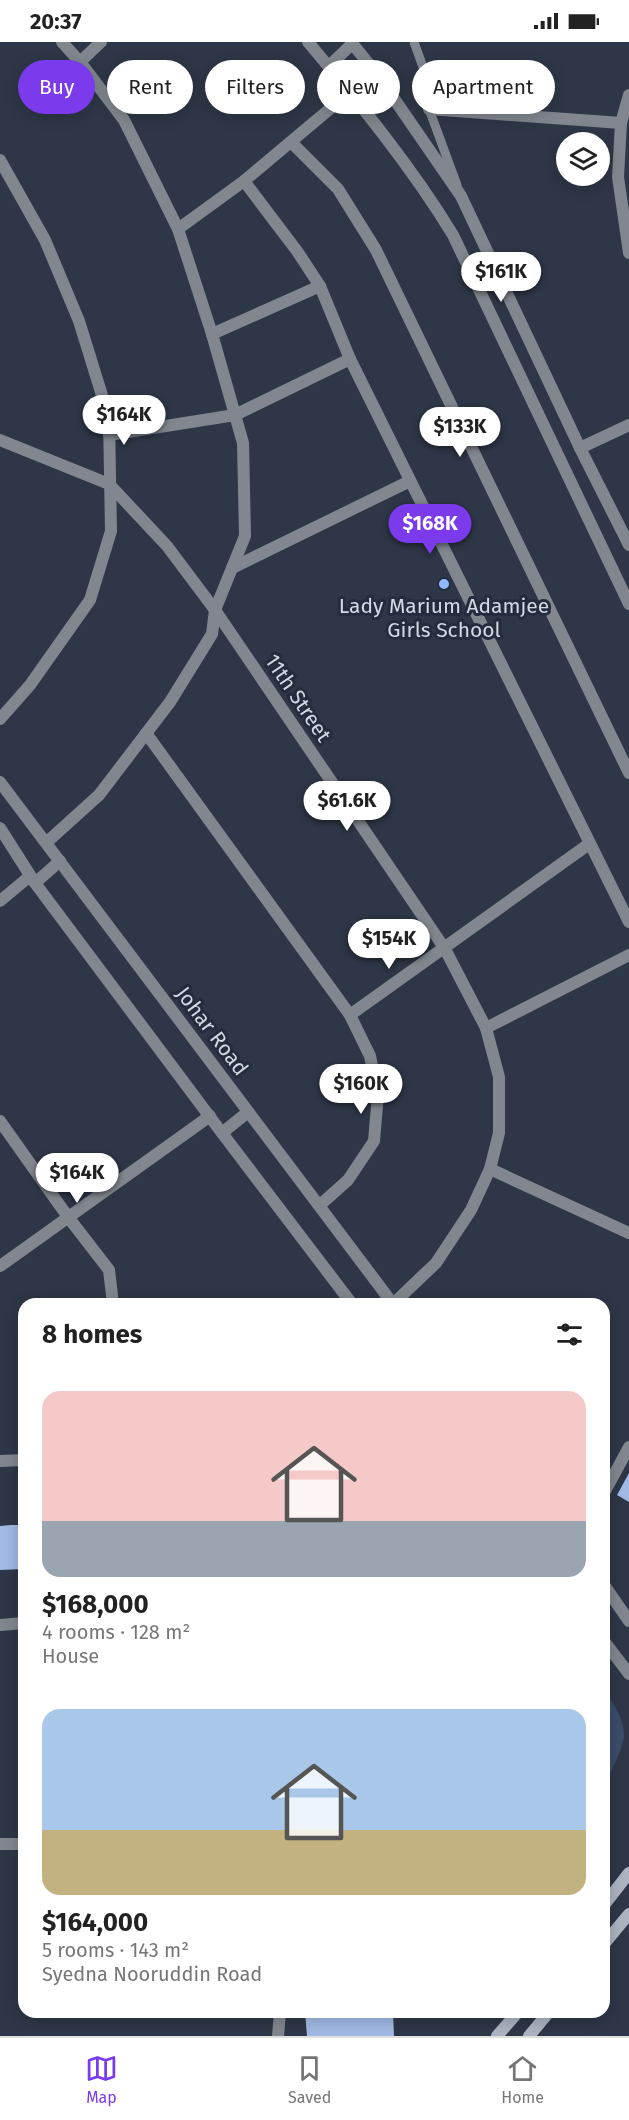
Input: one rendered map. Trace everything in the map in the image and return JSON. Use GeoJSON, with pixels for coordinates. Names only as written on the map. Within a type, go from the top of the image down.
{"type":"FeatureCollection","features":[{"type":"Feature","properties":{"kind":"main road"},"geometry":{"type":"LineString","coordinates":[[610,1897],[629,1873]]}},
{"type":"Feature","properties":{"kind":"main road"},"geometry":{"type":"LineString","coordinates":[[610,1937],[629,1914]]}},
{"type":"Feature","properties":{"kind":"main road"},"geometry":{"type":"LineString","coordinates":[[497,2036],[513,2018]]}},
{"type":"Feature","properties":{"kind":"main road"},"geometry":{"type":"LineString","coordinates":[[529,2036],[544,2018]]}},
{"type":"Feature","properties":{"kind":"street"},"geometry":{"type":"LineString","coordinates":[[62,42],[78,60]]}},
{"type":"Feature","properties":{"kind":"street"},"geometry":{"type":"LineString","coordinates":[[82,60],[101,42]]}},
{"type":"Feature","properties":{"kind":"street"},"geometry":{"type":"LineString","coordinates":[[309,42],[324,60]]}},
{"type":"Feature","properties":{"kind":"street"},"geometry":{"type":"LineString","coordinates":[[335,60],[352,43],[461,196],[580,448],[629,545]]}},
{"type":"Feature","properties":{"kind":"street"},"geometry":{"type":"LineString","coordinates":[[47,842],[99,795],[170,702],[213,634],[215,610],[245,536],[243,443],[213,334],[178,229],[124,120],[95,82]]}},
{"type":"Feature","properties":{"kind":"street"},"geometry":{"type":"LineString","coordinates":[[629,94],[621,123],[618,177],[629,253]]}},
{"type":"Feature","properties":{"kind":"street"},"geometry":{"type":"LineString","coordinates":[[178,229],[244,181],[324,114]]}},
{"type":"Feature","properties":{"kind":"street"},"geometry":{"type":"LineString","coordinates":[[367,114],[424,187],[453,235],[629,604]]}},
{"type":"Feature","properties":{"kind":"street"},"geometry":{"type":"LineString","coordinates":[[498,114],[621,123]]}},
{"type":"Feature","properties":{"kind":"street"},"geometry":{"type":"LineString","coordinates":[[291,142],[338,189],[376,250],[629,773]]}},
{"type":"Feature","properties":{"kind":"street"},"geometry":{"type":"LineString","coordinates":[[0,160],[45,240],[79,321],[109,418],[111,531],[90,600],[30,685],[0,719]]}},
{"type":"Feature","properties":{"kind":"street"},"geometry":{"type":"LineString","coordinates":[[244,181],[297,251],[320,286],[350,359],[629,922]]}},
{"type":"Feature","properties":{"kind":"street"},"geometry":{"type":"LineString","coordinates":[[213,334],[320,286]]}},
{"type":"Feature","properties":{"kind":"street"},"geometry":{"type":"LineString","coordinates":[[109,435],[235,415],[350,359]]}},
{"type":"Feature","properties":{"kind":"street"},"geometry":{"type":"LineString","coordinates":[[580,448],[629,425]]}},
{"type":"Feature","properties":{"kind":"street","name":"11th Street"},"geometry":{"type":"LineString","coordinates":[[0,440],[109,484],[167,546],[215,610],[445,949],[486,1028],[499,1077],[499,1133],[490,1169],[471,1210],[436,1263],[399,1298]]}},
{"type":"Feature","properties":{"kind":"street"},"geometry":{"type":"LineString","coordinates":[[232,568],[410,481]]}},
{"type":"Feature","properties":{"kind":"street"},"geometry":{"type":"LineString","coordinates":[[146,733],[350,1015],[370,1056],[378,1094],[374,1141],[348,1180],[320,1205]]}},
{"type":"Feature","properties":{"kind":"street","name":"Johar Road"},"geometry":{"type":"LineString","coordinates":[[0,782],[389,1298]]}},
{"type":"Feature","properties":{"kind":"street"},"geometry":{"type":"LineString","coordinates":[[0,828],[32,879],[347,1298]]}},
{"type":"Feature","properties":{"kind":"street"},"geometry":{"type":"LineString","coordinates":[[350,1015],[589,844]]}},
{"type":"Feature","properties":{"kind":"street"},"geometry":{"type":"LineString","coordinates":[[0,901],[60,861]]}},
{"type":"Feature","properties":{"kind":"street"},"geometry":{"type":"LineString","coordinates":[[486,1028],[629,955]]}},
{"type":"Feature","properties":{"kind":"street"},"geometry":{"type":"LineString","coordinates":[[222,1133],[248,1112]]}},
{"type":"Feature","properties":{"kind":"street"},"geometry":{"type":"LineString","coordinates":[[0,1266],[210,1116]]}},
{"type":"Feature","properties":{"kind":"street"},"geometry":{"type":"LineString","coordinates":[[0,1122],[109,1270],[112,1298]]}},
{"type":"Feature","properties":{"kind":"street"},"geometry":{"type":"LineString","coordinates":[[490,1169],[629,1233]]}},
{"type":"Feature","properties":{"kind":"street"},"geometry":{"type":"LineString","coordinates":[[610,1482],[629,1447]]}},
{"type":"Feature","properties":{"kind":"street"},"geometry":{"type":"LineString","coordinates":[[0,1461],[18,1460]]}},
{"type":"Feature","properties":{"kind":"street"},"geometry":{"type":"LineString","coordinates":[[610,1594],[629,1621]]}},
{"type":"Feature","properties":{"kind":"street"},"geometry":{"type":"LineString","coordinates":[[0,1625],[18,1624]]}},
{"type":"Feature","properties":{"kind":"street"},"geometry":{"type":"LineString","coordinates":[[610,1649],[629,1674]]}},
{"type":"Feature","properties":{"kind":"street"},"geometry":{"type":"LineString","coordinates":[[0,1844],[18,1844]]}},
{"type":"Feature","properties":{"kind":"street"},"geometry":{"type":"LineString","coordinates":[[278,2036],[280,2018]]}},
{"type":"Feature","properties":{"kind":"lane"},"geometry":{"type":"LineString","coordinates":[[414,42],[420,60]]}},
{"type":"Feature","properties":{"kind":"lane"},"geometry":{"type":"LineString","coordinates":[[431,114],[461,196]]}},
{"type":"Feature","properties":{"kind":"shaded area"},"geometry":{"type":"Polygon","coordinates":[[[610,1698],[624,1728],[620,1752],[610,1774],[610,1698]]]}},
{"type":"Feature","properties":{"kind":"building"},"geometry":{"type":"Polygon","coordinates":[[[629,1473],[629,1502],[617,1495],[629,1473]]]}},
{"type":"Feature","properties":{"kind":"building"},"geometry":{"type":"Polygon","coordinates":[[[18,1525],[18,1569],[0,1570],[0,1526],[18,1525]]]}},
{"type":"Feature","properties":{"kind":"building"},"geometry":{"type":"Polygon","coordinates":[[[306,2018],[393,2018],[394,2036],[307,2036],[306,2018]]]}},
{"type":"Feature","properties":{"kind":"place","name":"Lady Marium Adamjee Girls School"},"geometry":{"type":"Point","coordinates":[444,584]}}]}
